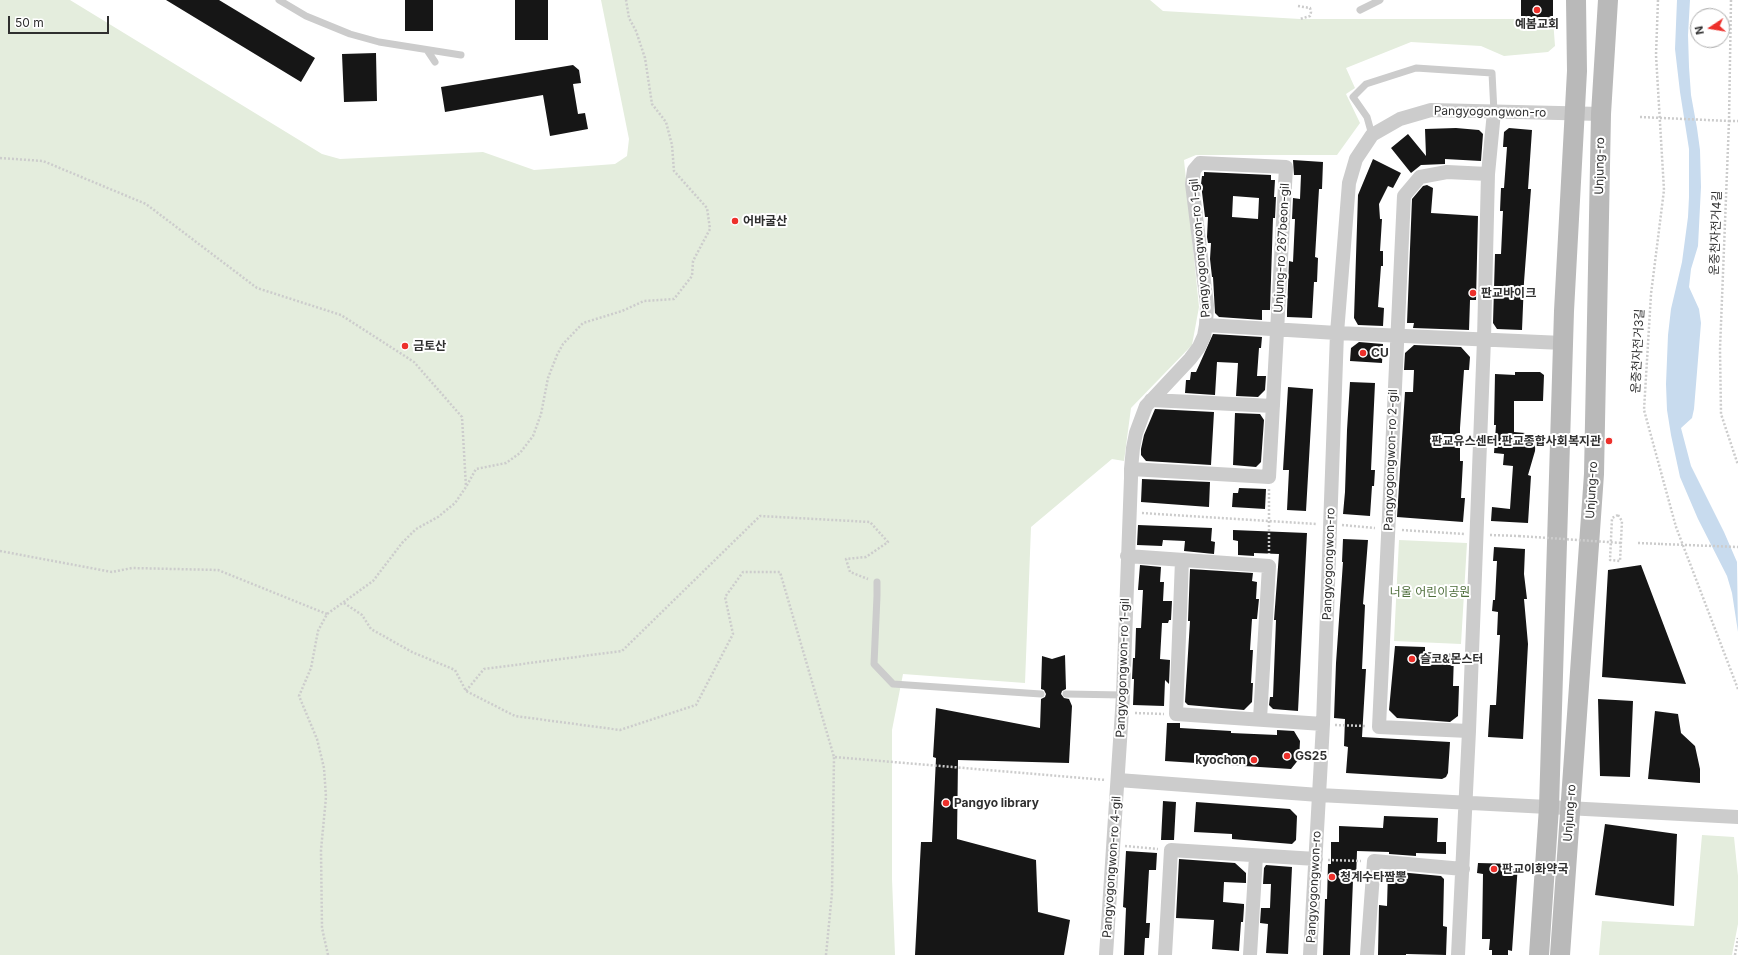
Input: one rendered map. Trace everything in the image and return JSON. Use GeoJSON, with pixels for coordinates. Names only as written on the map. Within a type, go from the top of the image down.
{"type":"FeatureCollection","features":[{"type":"Feature","properties":{"kind":"main road","name":"Unjung-ro"},"geometry":{"type":"LineString","coordinates":[[1539,955],[1549,807],[1564,343],[1577,71],[1576,0]]}},
{"type":"Feature","properties":{"kind":"main road","name":"Unjung-ro"},"geometry":{"type":"LineString","coordinates":[[1560,955],[1594,474],[1601,114],[1608,0]]}},
{"type":"Feature","properties":{"kind":"street","name":"Pangyogongwon-ro"},"geometry":{"type":"LineString","coordinates":[[1310,955],[1323,724],[1337,333],[1348,183],[1356,159],[1372,135],[1400,119],[1431,110],[1601,114]]}},
{"type":"Feature","properties":{"kind":"street"},"geometry":{"type":"LineString","coordinates":[[1458,955],[1469,731],[1484,339],[1488,174],[1494,112]]}},
{"type":"Feature","properties":{"kind":"street","name":"Pangyogongwon-ro 1-gil"},"geometry":{"type":"LineString","coordinates":[[1118,780],[1131,469],[1136,433],[1141,418],[1151,400],[1195,353],[1204,336],[1206,325],[1207,305],[1192,184],[1194,170],[1200,163],[1286,167]]}},
{"type":"Feature","properties":{"kind":"street","name":"Unjung-ro 267beon-gil"},"geometry":{"type":"LineString","coordinates":[[1278,329],[1286,167]]}},
{"type":"Feature","properties":{"kind":"street","name":"Pangyogongwon-ro 2-gil"},"geometry":{"type":"LineString","coordinates":[[1379,727],[1389,529],[1396,335],[1404,196],[1420,177],[1447,172],[1488,174]]}},
{"type":"Feature","properties":{"kind":"street"},"geometry":{"type":"LineString","coordinates":[[1206,325],[1337,333],[1564,343]]}},
{"type":"Feature","properties":{"kind":"street"},"geometry":{"type":"LineString","coordinates":[[1131,469],[1269,477],[1278,329]]}},
{"type":"Feature","properties":{"kind":"street"},"geometry":{"type":"LineString","coordinates":[[1151,400],[1273,406]]}},
{"type":"Feature","properties":{"kind":"street"},"geometry":{"type":"LineString","coordinates":[[1127,556],[1269,566],[1260,719]]}},
{"type":"Feature","properties":{"kind":"street"},"geometry":{"type":"LineString","coordinates":[[1182,560],[1176,714],[1323,724]]}},
{"type":"Feature","properties":{"kind":"street"},"geometry":{"type":"LineString","coordinates":[[1379,727],[1469,731]]}},
{"type":"Feature","properties":{"kind":"street"},"geometry":{"type":"LineString","coordinates":[[1118,780],[1319,795],[1735,817]]}},
{"type":"Feature","properties":{"kind":"street","name":"Pangyogongwon-ro 4-gil"},"geometry":{"type":"LineString","coordinates":[[1106,955],[1118,780]]}},
{"type":"Feature","properties":{"kind":"street"},"geometry":{"type":"LineString","coordinates":[[1164,955],[1171,850],[1316,859]]}},
{"type":"Feature","properties":{"kind":"street"},"geometry":{"type":"LineString","coordinates":[[1250,955],[1256,856]]}},
{"type":"Feature","properties":{"kind":"street"},"geometry":{"type":"LineString","coordinates":[[1368,955],[1374,861],[1463,869]]}},
{"type":"Feature","properties":{"kind":"lane"},"geometry":{"type":"LineString","coordinates":[[280,0],[313,19],[350,34],[379,42],[461,55]]}},
{"type":"Feature","properties":{"kind":"lane"},"geometry":{"type":"LineString","coordinates":[[1360,10],[1380,0]]}},
{"type":"Feature","properties":{"kind":"lane"},"geometry":{"type":"LineString","coordinates":[[427,50],[435,62]]}},
{"type":"Feature","properties":{"kind":"lane"},"geometry":{"type":"LineString","coordinates":[[1372,135],[1367,117],[1353,97],[1366,84],[1416,68],[1492,73],[1494,112]]}},
{"type":"Feature","properties":{"kind":"lane"},"geometry":{"type":"LineString","coordinates":[[877,582],[878,596],[874,664],[893,684],[1041,694]]}},
{"type":"Feature","properties":{"kind":"lane"},"geometry":{"type":"LineString","coordinates":[[1066,694],[1122,695]]}},
{"type":"Feature","properties":{"kind":"path"},"geometry":{"type":"LineString","coordinates":[[328,955],[322,928],[321,850],[326,797],[324,768],[317,739],[299,696],[311,668],[318,631],[327,614],[373,581],[402,544],[416,529],[438,517],[456,503],[476,469],[506,463],[520,453],[532,436],[541,414],[548,378],[557,356],[563,344],[578,328],[583,323],[622,312],[644,301],[674,299],[692,276],[693,261],[710,229],[707,208],[674,171],[672,145],[666,122],[652,104],[645,58],[629,18],[626,0]]}},
{"type":"Feature","properties":{"kind":"path","name":"운중천자전거3길"},"geometry":{"type":"LineString","coordinates":[[1658,0],[1656,55],[1664,190],[1651,294],[1644,410],[1676,527],[1738,689]]}},
{"type":"Feature","properties":{"kind":"path","name":"운중천자전거4길"},"geometry":{"type":"LineString","coordinates":[[1731,0],[1720,349],[1721,414],[1738,465]]}},
{"type":"Feature","properties":{"kind":"path"},"geometry":{"type":"LineString","coordinates":[[1298,6],[1310,8],[1311,12],[1310,16],[1300,19]]}},
{"type":"Feature","properties":{"kind":"path"},"geometry":{"type":"LineString","coordinates":[[1640,117],[1738,121]]}},
{"type":"Feature","properties":{"kind":"path"},"geometry":{"type":"LineString","coordinates":[[0,158],[43,161],[146,204],[257,288],[341,316],[414,362],[462,417],[466,487]]}},
{"type":"Feature","properties":{"kind":"path"},"geometry":{"type":"LineString","coordinates":[[1269,477],[1269,566]]}},
{"type":"Feature","properties":{"kind":"path"},"geometry":{"type":"LineString","coordinates":[[1129,512],[1622,543]]}},
{"type":"Feature","properties":{"kind":"path"},"geometry":{"type":"LineString","coordinates":[[1618,515],[1622,521],[1622,543],[1620,561],[1610,560],[1612,518],[1618,515]]}},
{"type":"Feature","properties":{"kind":"path"},"geometry":{"type":"LineString","coordinates":[[466,691],[484,669],[622,651],[760,516],[870,522],[888,542],[866,557],[846,558],[850,572],[877,582]]}},
{"type":"Feature","properties":{"kind":"path"},"geometry":{"type":"LineString","coordinates":[[1638,543],[1738,548]]}},
{"type":"Feature","properties":{"kind":"path"},"geometry":{"type":"LineString","coordinates":[[0,550],[112,572],[132,568],[218,570],[327,614]]}},
{"type":"Feature","properties":{"kind":"path"},"geometry":{"type":"LineString","coordinates":[[344,603],[362,615],[371,629],[412,652],[455,670],[466,691],[515,716],[620,730],[696,705],[733,634],[725,597],[743,572],[780,572],[834,757],[832,893],[826,955]]}},
{"type":"Feature","properties":{"kind":"path"},"geometry":{"type":"LineString","coordinates":[[1121,712],[1176,714]]}},
{"type":"Feature","properties":{"kind":"path"},"geometry":{"type":"LineString","coordinates":[[1323,724],[1379,727]]}},
{"type":"Feature","properties":{"kind":"path"},"geometry":{"type":"LineString","coordinates":[[834,757],[1118,780]]}},
{"type":"Feature","properties":{"kind":"path"},"geometry":{"type":"LineString","coordinates":[[1114,845],[1171,850]]}},
{"type":"Feature","properties":{"kind":"path"},"geometry":{"type":"LineString","coordinates":[[1316,859],[1374,861]]}},
{"type":"Feature","properties":{"kind":"path"},"geometry":{"type":"LineString","coordinates":[[1735,955],[1738,938]]}},
{"type":"Feature","properties":{"kind":"green space"},"geometry":{"type":"Polygon","coordinates":[[[0,0],[70,0],[322,154],[340,159],[483,152],[534,170],[615,164],[627,156],[629,139],[601,0],[1150,0],[1163,11],[1300,19],[1553,19],[1555,46],[1548,52],[1504,56],[1481,46],[1411,42],[1346,68],[1355,88],[1346,94],[1360,123],[1337,155],[1196,155],[1184,160],[1199,307],[1192,345],[1131,408],[1124,461],[1112,459],[1031,527],[1025,683],[903,674],[892,730],[892,879],[895,955],[0,955],[0,0]]]}},
{"type":"Feature","properties":{"kind":"green space","name":"너울 어린이공원"},"geometry":{"type":"Polygon","coordinates":[[[1399,540],[1467,543],[1461,644],[1394,641],[1399,540]]]}},
{"type":"Feature","properties":{"kind":"green space"},"geometry":{"type":"Polygon","coordinates":[[[1702,835],[1734,837],[1738,876],[1738,924],[1732,955],[1599,955],[1602,921],[1694,926],[1702,835]]]}},
{"type":"Feature","properties":{"kind":"water"},"geometry":{"type":"Polygon","coordinates":[[[1677,0],[1690,0],[1688,35],[1689,67],[1691,95],[1700,150],[1701,187],[1698,246],[1691,269],[1689,287],[1699,309],[1701,323],[1694,409],[1692,418],[1681,428],[1691,466],[1724,532],[1737,562],[1738,632],[1732,593],[1727,576],[1698,519],[1680,477],[1667,410],[1666,384],[1668,335],[1671,309],[1682,262],[1689,197],[1689,149],[1675,49],[1677,0]]]}},
{"type":"Feature","properties":{"kind":"building"},"geometry":{"type":"Polygon","coordinates":[[[166,0],[219,0],[315,58],[301,82],[166,0]]]}},
{"type":"Feature","properties":{"kind":"building"},"geometry":{"type":"Polygon","coordinates":[[[405,0],[433,0],[433,31],[405,31],[405,0]]]}},
{"type":"Feature","properties":{"kind":"building"},"geometry":{"type":"Polygon","coordinates":[[[515,0],[548,0],[548,40],[515,40],[515,0]]]}},
{"type":"Feature","properties":{"kind":"building","name":"예봄교회"},"geometry":{"type":"Polygon","coordinates":[[[1521,0],[1553,0],[1553,19],[1521,20],[1521,0]]]}},
{"type":"Feature","properties":{"kind":"building"},"geometry":{"type":"Polygon","coordinates":[[[376,53],[377,101],[344,102],[342,54],[376,53]]]}},
{"type":"Feature","properties":{"kind":"building"},"geometry":{"type":"Polygon","coordinates":[[[573,65],[579,70],[581,83],[573,84],[578,114],[585,113],[588,129],[550,136],[543,95],[445,112],[441,87],[573,65]]]}},
{"type":"Feature","properties":{"kind":"building"},"geometry":{"type":"Polygon","coordinates":[[[1456,128],[1479,130],[1483,134],[1481,161],[1445,159],[1445,164],[1421,165],[1411,173],[1391,148],[1408,134],[1426,156],[1425,129],[1456,128]]]}},
{"type":"Feature","properties":{"kind":"building"},"geometry":{"type":"Polygon","coordinates":[[[1509,128],[1532,130],[1528,189],[1531,189],[1522,330],[1497,329],[1493,323],[1495,254],[1501,254],[1503,211],[1500,211],[1501,188],[1504,188],[1507,147],[1503,147],[1504,132],[1509,128]]]}},
{"type":"Feature","properties":{"kind":"building"},"geometry":{"type":"Polygon","coordinates":[[[1373,159],[1401,173],[1393,188],[1388,186],[1379,204],[1380,219],[1382,219],[1380,251],[1383,251],[1383,266],[1381,266],[1378,307],[1384,308],[1383,326],[1358,325],[1354,318],[1358,195],[1373,159]]]}},
{"type":"Feature","properties":{"kind":"building"},"geometry":{"type":"Polygon","coordinates":[[[1293,160],[1323,162],[1322,189],[1319,189],[1315,257],[1318,258],[1317,282],[1314,282],[1312,318],[1287,317],[1289,261],[1293,262],[1295,219],[1292,219],[1293,198],[1300,199],[1301,175],[1294,175],[1293,160]]]}},
{"type":"Feature","properties":{"kind":"building"},"geometry":{"type":"Polygon","coordinates":[[[1204,172],[1271,175],[1271,180],[1275,180],[1274,197],[1276,197],[1275,218],[1273,218],[1270,310],[1262,310],[1262,320],[1219,317],[1215,313],[1213,277],[1210,259],[1211,243],[1208,243],[1208,217],[1205,217],[1201,184],[1202,176],[1204,176],[1204,172]],[[1233,196],[1232,217],[1258,219],[1259,198],[1233,196]]]}},
{"type":"Feature","properties":{"kind":"building"},"geometry":{"type":"Polygon","coordinates":[[[1427,185],[1433,188],[1431,213],[1478,216],[1476,300],[1470,300],[1469,330],[1413,328],[1414,323],[1407,323],[1412,199],[1423,186],[1427,185]]]}},
{"type":"Feature","properties":{"kind":"building"},"geometry":{"type":"Polygon","coordinates":[[[1213,334],[1262,337],[1261,348],[1259,348],[1257,376],[1266,376],[1265,390],[1258,397],[1236,396],[1238,363],[1217,362],[1215,395],[1185,393],[1186,380],[1190,380],[1191,372],[1196,372],[1213,334]]]}},
{"type":"Feature","properties":{"kind":"building"},"geometry":{"type":"Polygon","coordinates":[[[1359,342],[1383,344],[1382,363],[1350,361],[1351,348],[1359,342]]]}},
{"type":"Feature","properties":{"kind":"building"},"geometry":{"type":"Polygon","coordinates":[[[1414,345],[1461,347],[1470,357],[1469,370],[1464,370],[1460,428],[1460,461],[1463,461],[1461,498],[1465,498],[1463,522],[1397,517],[1405,392],[1413,392],[1414,370],[1404,370],[1405,353],[1414,345]]]}},
{"type":"Feature","properties":{"kind":"building"},"geometry":{"type":"Polygon","coordinates":[[[1515,372],[1540,372],[1544,375],[1543,401],[1514,401],[1514,432],[1536,434],[1535,451],[1528,475],[1531,476],[1528,523],[1491,521],[1492,507],[1510,509],[1513,466],[1503,465],[1504,454],[1494,453],[1496,425],[1494,425],[1495,374],[1515,375],[1515,372]]]}},
{"type":"Feature","properties":{"kind":"building"},"geometry":{"type":"Polygon","coordinates":[[[1350,382],[1375,383],[1371,470],[1375,470],[1374,486],[1372,486],[1370,516],[1343,514],[1350,382]]]}},
{"type":"Feature","properties":{"kind":"building"},"geometry":{"type":"Polygon","coordinates":[[[1288,387],[1313,389],[1306,511],[1287,510],[1289,470],[1283,470],[1288,387]]]}},
{"type":"Feature","properties":{"kind":"building"},"geometry":{"type":"Polygon","coordinates":[[[1155,409],[1214,412],[1211,465],[1146,461],[1141,455],[1141,449],[1144,435],[1155,409]]]}},
{"type":"Feature","properties":{"kind":"building"},"geometry":{"type":"Polygon","coordinates":[[[1235,413],[1260,414],[1264,420],[1261,462],[1256,467],[1233,465],[1235,413]]]}},
{"type":"Feature","properties":{"kind":"building"},"geometry":{"type":"Polygon","coordinates":[[[1142,479],[1210,482],[1209,507],[1141,502],[1142,479]]]}},
{"type":"Feature","properties":{"kind":"building"},"geometry":{"type":"Polygon","coordinates":[[[1239,488],[1266,489],[1265,509],[1232,507],[1233,493],[1238,493],[1239,488]]]}},
{"type":"Feature","properties":{"kind":"building"},"geometry":{"type":"Polygon","coordinates":[[[1138,525],[1212,528],[1211,541],[1215,542],[1214,554],[1184,551],[1185,541],[1163,540],[1162,546],[1137,545],[1138,525]]]}},
{"type":"Feature","properties":{"kind":"building"},"geometry":{"type":"Polygon","coordinates":[[[1233,530],[1307,533],[1298,711],[1273,709],[1269,705],[1270,697],[1273,697],[1276,620],[1274,620],[1279,554],[1254,553],[1254,556],[1238,555],[1238,541],[1233,540],[1233,530]]]}},
{"type":"Feature","properties":{"kind":"building"},"geometry":{"type":"Polygon","coordinates":[[[1343,539],[1368,540],[1363,604],[1365,605],[1362,669],[1366,669],[1362,737],[1450,742],[1448,773],[1446,777],[1442,779],[1346,773],[1348,747],[1344,746],[1345,719],[1334,718],[1343,539]]]}},
{"type":"Feature","properties":{"kind":"building"},"geometry":{"type":"Polygon","coordinates":[[[1494,547],[1525,549],[1524,574],[1527,599],[1524,599],[1528,644],[1523,739],[1488,737],[1490,705],[1496,705],[1500,635],[1497,635],[1498,612],[1492,611],[1493,600],[1495,600],[1497,561],[1493,561],[1494,547]]]}},
{"type":"Feature","properties":{"kind":"building"},"geometry":{"type":"Polygon","coordinates":[[[1140,565],[1161,567],[1160,582],[1164,582],[1163,601],[1172,601],[1171,620],[1169,620],[1168,623],[1162,623],[1160,659],[1170,660],[1169,684],[1165,680],[1164,706],[1133,705],[1133,658],[1135,658],[1136,628],[1141,628],[1143,590],[1138,590],[1140,565]]]}},
{"type":"Feature","properties":{"kind":"building"},"geometry":{"type":"Polygon","coordinates":[[[1641,565],[1686,684],[1602,677],[1608,570],[1641,565]]]}},
{"type":"Feature","properties":{"kind":"building"},"geometry":{"type":"Polygon","coordinates":[[[1190,569],[1253,573],[1252,581],[1257,582],[1256,599],[1259,599],[1257,619],[1252,619],[1250,650],[1253,650],[1251,683],[1253,683],[1252,702],[1244,710],[1188,705],[1185,702],[1190,621],[1188,621],[1190,569]]]}},
{"type":"Feature","properties":{"kind":"building"},"geometry":{"type":"Polygon","coordinates":[[[1395,646],[1425,647],[1425,652],[1454,654],[1453,686],[1459,686],[1458,716],[1450,722],[1397,718],[1389,710],[1395,646]]]}},
{"type":"Feature","properties":{"kind":"building","name":"Pangyo library"},"geometry":{"type":"Polygon","coordinates":[[[1065,655],[1066,689],[1062,691],[1061,694],[1064,698],[1069,699],[1072,706],[1069,763],[958,760],[957,839],[1036,860],[1038,912],[1070,920],[1064,955],[915,955],[921,842],[932,842],[936,758],[933,757],[936,708],[1040,728],[1041,699],[1045,697],[1046,694],[1044,690],[1041,689],[1042,656],[1052,659],[1065,655]]]}},
{"type":"Feature","properties":{"kind":"building"},"geometry":{"type":"Polygon","coordinates":[[[1598,699],[1633,701],[1630,777],[1600,776],[1598,699]]]}},
{"type":"Feature","properties":{"kind":"building"},"geometry":{"type":"Polygon","coordinates":[[[1655,711],[1678,714],[1681,733],[1695,746],[1700,769],[1700,783],[1648,779],[1655,711]]]}},
{"type":"Feature","properties":{"kind":"building"},"geometry":{"type":"Polygon","coordinates":[[[1167,723],[1180,723],[1180,728],[1231,731],[1231,733],[1277,735],[1277,730],[1294,731],[1300,741],[1299,759],[1291,769],[1165,761],[1167,723]]]}},
{"type":"Feature","properties":{"kind":"building"},"geometry":{"type":"Polygon","coordinates":[[[1163,801],[1176,802],[1174,840],[1161,840],[1163,801]]]}},
{"type":"Feature","properties":{"kind":"building"},"geometry":{"type":"Polygon","coordinates":[[[1196,802],[1290,809],[1297,816],[1296,840],[1292,844],[1232,839],[1232,834],[1194,832],[1196,802]]]}},
{"type":"Feature","properties":{"kind":"building"},"geometry":{"type":"Polygon","coordinates":[[[1384,816],[1438,818],[1437,842],[1446,842],[1446,854],[1416,853],[1416,856],[1389,854],[1389,852],[1357,851],[1356,880],[1353,880],[1350,955],[1323,955],[1325,899],[1327,899],[1328,864],[1331,864],[1331,842],[1339,842],[1339,826],[1383,828],[1384,816]]]}},
{"type":"Feature","properties":{"kind":"building"},"geometry":{"type":"Polygon","coordinates":[[[1605,824],[1677,834],[1674,906],[1595,895],[1605,824]]]}},
{"type":"Feature","properties":{"kind":"building"},"geometry":{"type":"Polygon","coordinates":[[[1126,851],[1157,853],[1156,870],[1149,870],[1146,923],[1150,923],[1149,938],[1145,938],[1144,955],[1124,955],[1126,908],[1123,907],[1126,851]]]}},
{"type":"Feature","properties":{"kind":"building"},"geometry":{"type":"Polygon","coordinates":[[[1179,859],[1235,863],[1246,873],[1246,883],[1224,882],[1223,902],[1244,904],[1239,951],[1212,949],[1214,920],[1176,918],[1179,859]]]}},
{"type":"Feature","properties":{"kind":"building"},"geometry":{"type":"Polygon","coordinates":[[[1478,863],[1518,864],[1512,951],[1508,950],[1508,955],[1492,955],[1492,950],[1489,950],[1490,939],[1482,939],[1483,874],[1477,873],[1478,863]]]}},
{"type":"Feature","properties":{"kind":"building"},"geometry":{"type":"Polygon","coordinates":[[[1266,865],[1292,867],[1288,954],[1266,953],[1268,924],[1260,923],[1261,908],[1270,908],[1271,884],[1263,884],[1264,868],[1266,865]]]}},
{"type":"Feature","properties":{"kind":"building"},"geometry":{"type":"Polygon","coordinates":[[[1388,871],[1441,876],[1444,879],[1443,926],[1447,927],[1446,955],[1378,955],[1379,905],[1387,906],[1388,871]]]}},
{"type":"Feature","properties":{"kind":"place","name":"예봄교회"},"geometry":{"type":"Point","coordinates":[1537,10]}},
{"type":"Feature","properties":{"kind":"place","name":"어바굴산"},"geometry":{"type":"Point","coordinates":[735,221]}},
{"type":"Feature","properties":{"kind":"place","name":"판교바이크"},"geometry":{"type":"Point","coordinates":[1473,293]}},
{"type":"Feature","properties":{"kind":"place","name":"금토산"},"geometry":{"type":"Point","coordinates":[405,346]}},
{"type":"Feature","properties":{"kind":"place","name":"CU"},"geometry":{"type":"Point","coordinates":[1363,353]}},
{"type":"Feature","properties":{"kind":"place","name":"판교유스센터.판교종합사회복지관"},"geometry":{"type":"Point","coordinates":[1609,441]}},
{"type":"Feature","properties":{"kind":"place","name":"슬코&몬스터"},"geometry":{"type":"Point","coordinates":[1412,659]}},
{"type":"Feature","properties":{"kind":"place","name":"GS25"},"geometry":{"type":"Point","coordinates":[1287,756]}},
{"type":"Feature","properties":{"kind":"place","name":"kyochon"},"geometry":{"type":"Point","coordinates":[1254,760]}},
{"type":"Feature","properties":{"kind":"place","name":"Pangyo library"},"geometry":{"type":"Point","coordinates":[946,803]}},
{"type":"Feature","properties":{"kind":"place","name":"판교이화약국"},"geometry":{"type":"Point","coordinates":[1494,869]}},
{"type":"Feature","properties":{"kind":"place","name":"청계수타짬뽕"},"geometry":{"type":"Point","coordinates":[1332,877]}}]}
